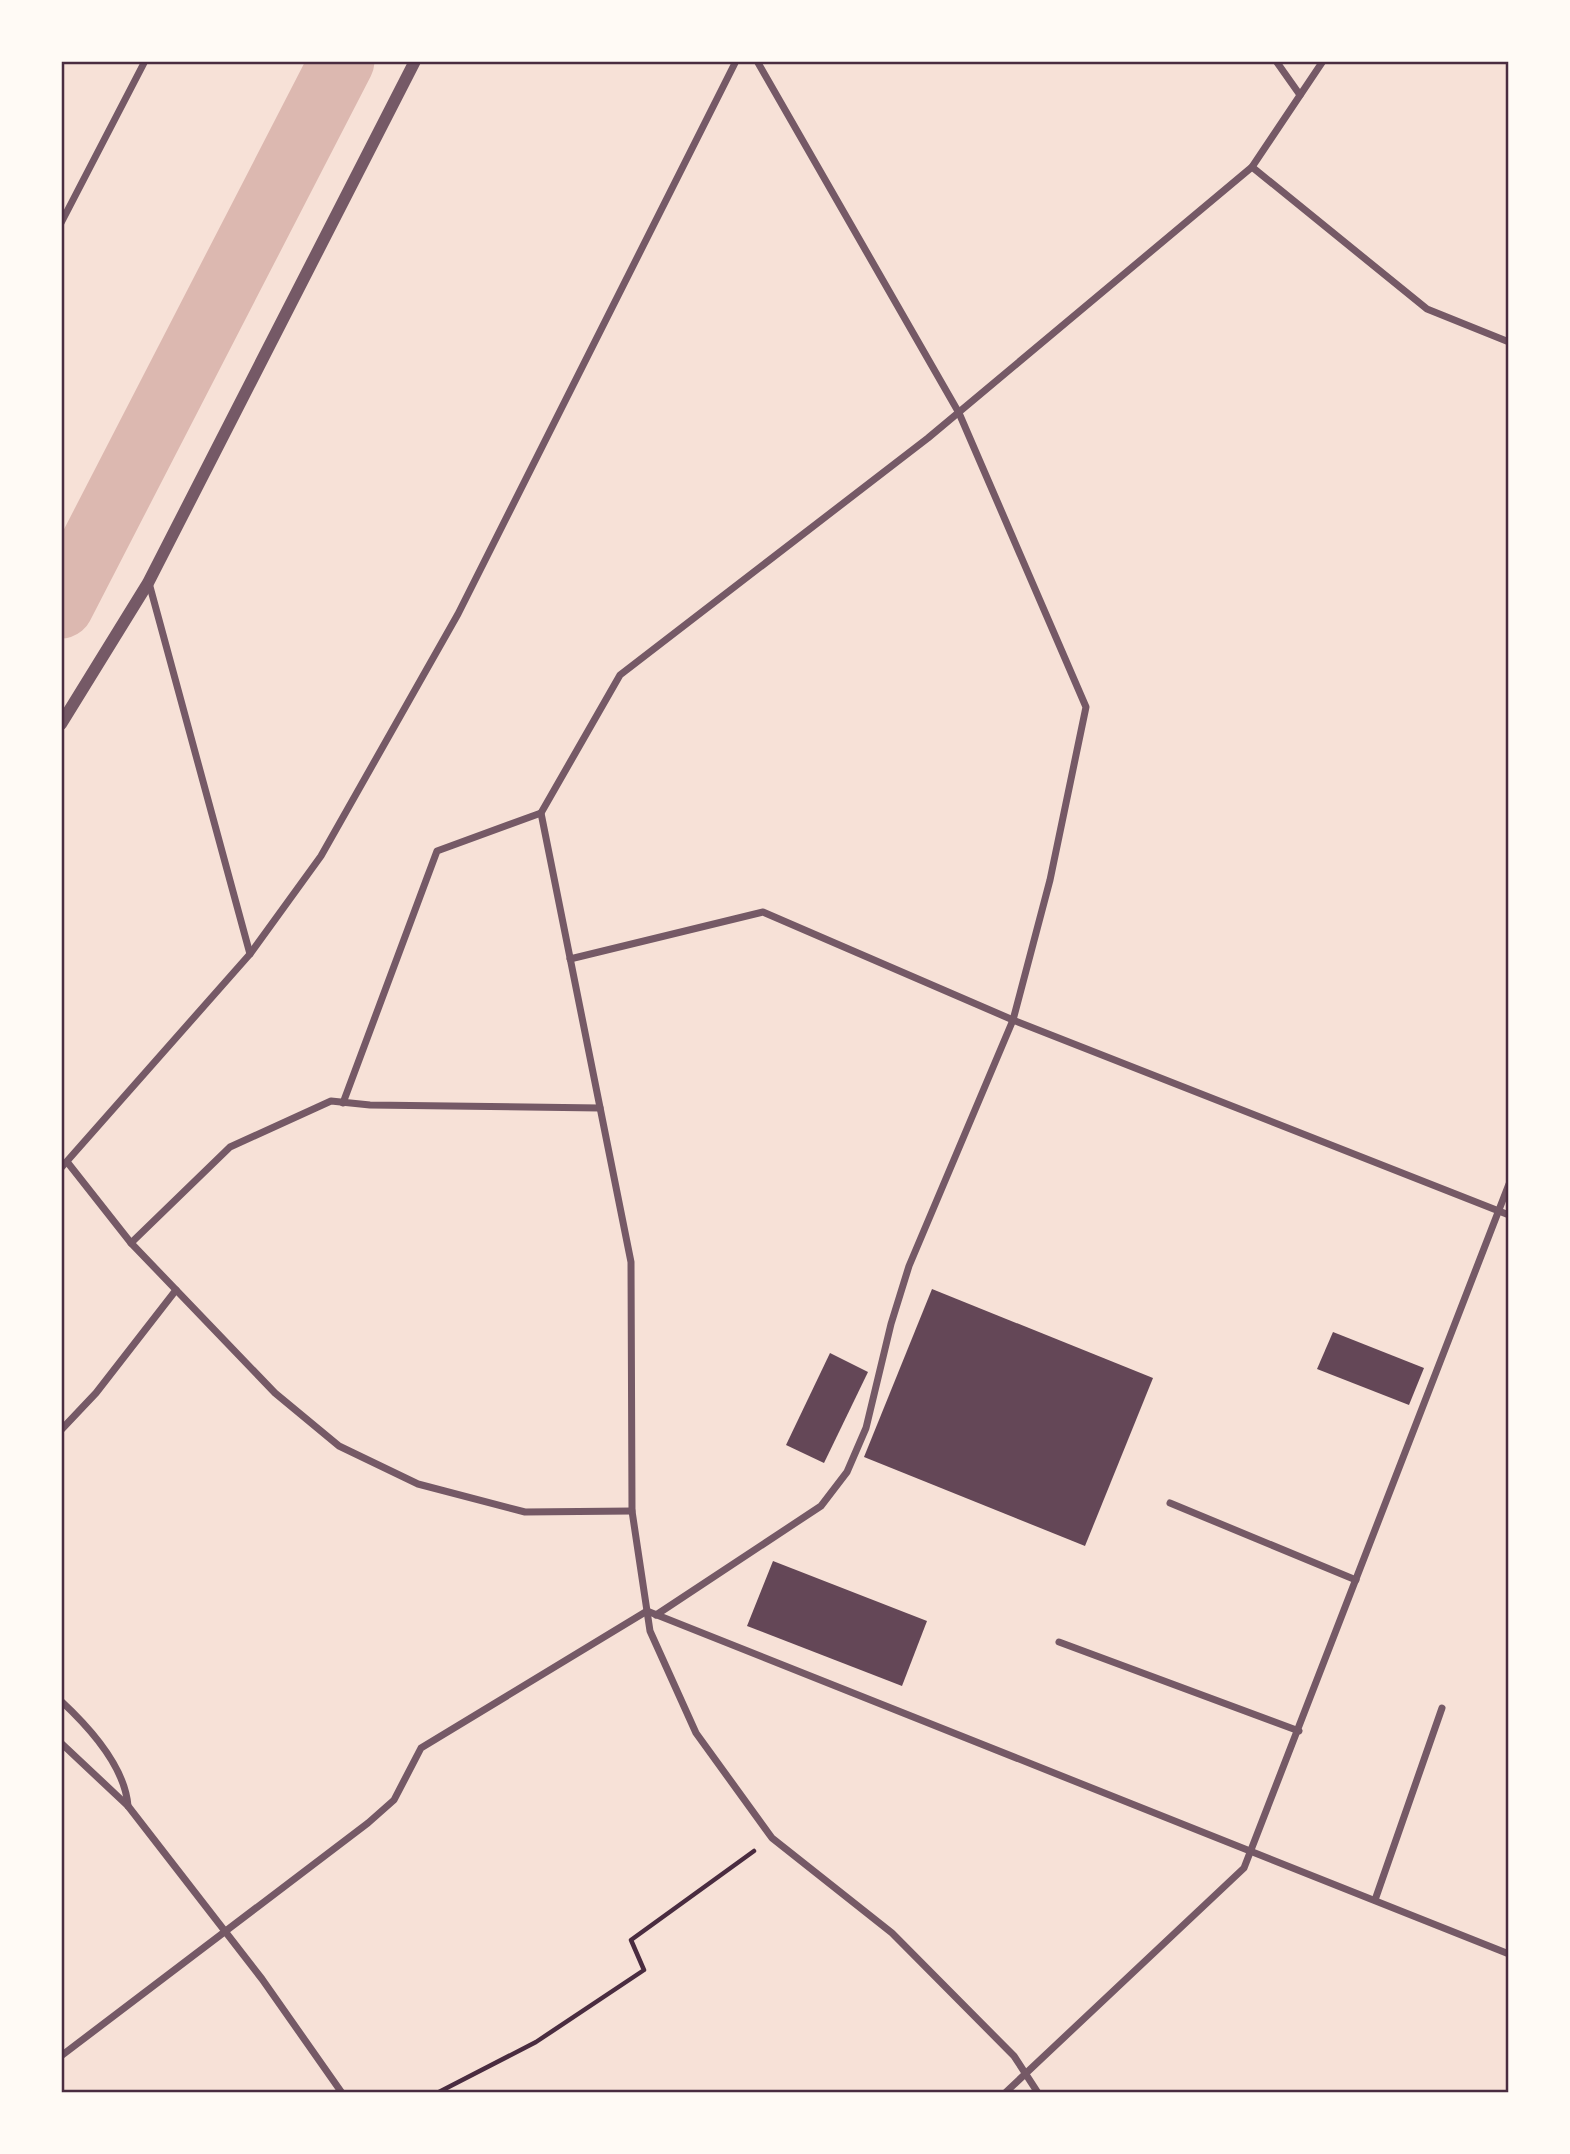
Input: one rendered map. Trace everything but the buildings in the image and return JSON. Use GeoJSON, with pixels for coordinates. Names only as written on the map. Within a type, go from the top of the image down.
{"type":"FeatureCollection","features":[{"type":"Feature","properties":{"kind":"street"},"geometry":{"type":"LineString","coordinates":[[61,223],[145,61]]}},
{"type":"Feature","properties":{"kind":"street"},"geometry":{"type":"LineString","coordinates":[[61,724],[148,583],[415,61]]}},
{"type":"Feature","properties":{"kind":"street"},"geometry":{"type":"LineString","coordinates":[[632,1511],[525,1512],[418,1484],[339,1446],[275,1393],[131,1243],[64,1166],[250,954],[321,856],[458,614],[736,61]]}},
{"type":"Feature","properties":{"kind":"street"},"geometry":{"type":"LineString","coordinates":[[656,1615],[821,1506],[847,1472],[866,1428],[891,1324],[909,1266],[1013,1020],[1050,880],[1086,707],[958,413],[757,61]]}},
{"type":"Feature","properties":{"kind":"street"},"geometry":{"type":"LineString","coordinates":[[1276,61],[1300,95]]}},
{"type":"Feature","properties":{"kind":"street"},"geometry":{"type":"LineString","coordinates":[[343,1103],[437,851],[541,813],[620,675],[958,413],[1252,167],[1323,61]]}},
{"type":"Feature","properties":{"kind":"street"},"geometry":{"type":"LineString","coordinates":[[1252,167],[1427,309],[1509,342]]}},
{"type":"Feature","properties":{"kind":"street"},"geometry":{"type":"LineString","coordinates":[[148,583],[250,954]]}},
{"type":"Feature","properties":{"kind":"street"},"geometry":{"type":"LineString","coordinates":[[541,813],[631,1262],[632,1511],[650,1631],[696,1733],[772,1838],[891,1933],[1014,2056],[1038,2093]]}},
{"type":"Feature","properties":{"kind":"street"},"geometry":{"type":"LineString","coordinates":[[570,959],[763,912],[1013,1020],[1509,1215]]}},
{"type":"Feature","properties":{"kind":"street"},"geometry":{"type":"LineString","coordinates":[[131,1243],[230,1147],[331,1101],[600,1108]]}},
{"type":"Feature","properties":{"kind":"street"},"geometry":{"type":"LineString","coordinates":[[1005,2093],[1244,1868],[1509,1184]]}},
{"type":"Feature","properties":{"kind":"street"},"geometry":{"type":"LineString","coordinates":[[61,1430],[96,1394],[176,1290]]}},
{"type":"Feature","properties":{"kind":"street"},"geometry":{"type":"LineString","coordinates":[[1170,1503],[1356,1580]]}},
{"type":"Feature","properties":{"kind":"street"},"geometry":{"type":"LineString","coordinates":[[647,1611],[1509,1954]]}},
{"type":"Feature","properties":{"kind":"street"},"geometry":{"type":"LineString","coordinates":[[61,2056],[368,1823],[394,1800],[421,1748],[647,1611]]}},
{"type":"Feature","properties":{"kind":"street"},"geometry":{"type":"LineString","coordinates":[[1059,1642],[1298,1731]]}},
{"type":"Feature","properties":{"kind":"street"},"geometry":{"type":"LineString","coordinates":[[61,1701],[83,1722],[127,1786],[128,1806]]}},
{"type":"Feature","properties":{"kind":"street"},"geometry":{"type":"LineString","coordinates":[[1375,1900],[1442,1708]]}},
{"type":"Feature","properties":{"kind":"street"},"geometry":{"type":"LineString","coordinates":[[61,1743],[128,1806],[262,1979],[342,2093]]}},
{"type":"Feature","properties":{"kind":"path"},"geometry":{"type":"LineString","coordinates":[[437,2093],[536,2042],[644,1970],[631,1940],[772,1838]]}},
{"type":"Feature","properties":{"kind":"waterway"},"geometry":{"type":"LineString","coordinates":[[61,606],[342,61]]}}]}
